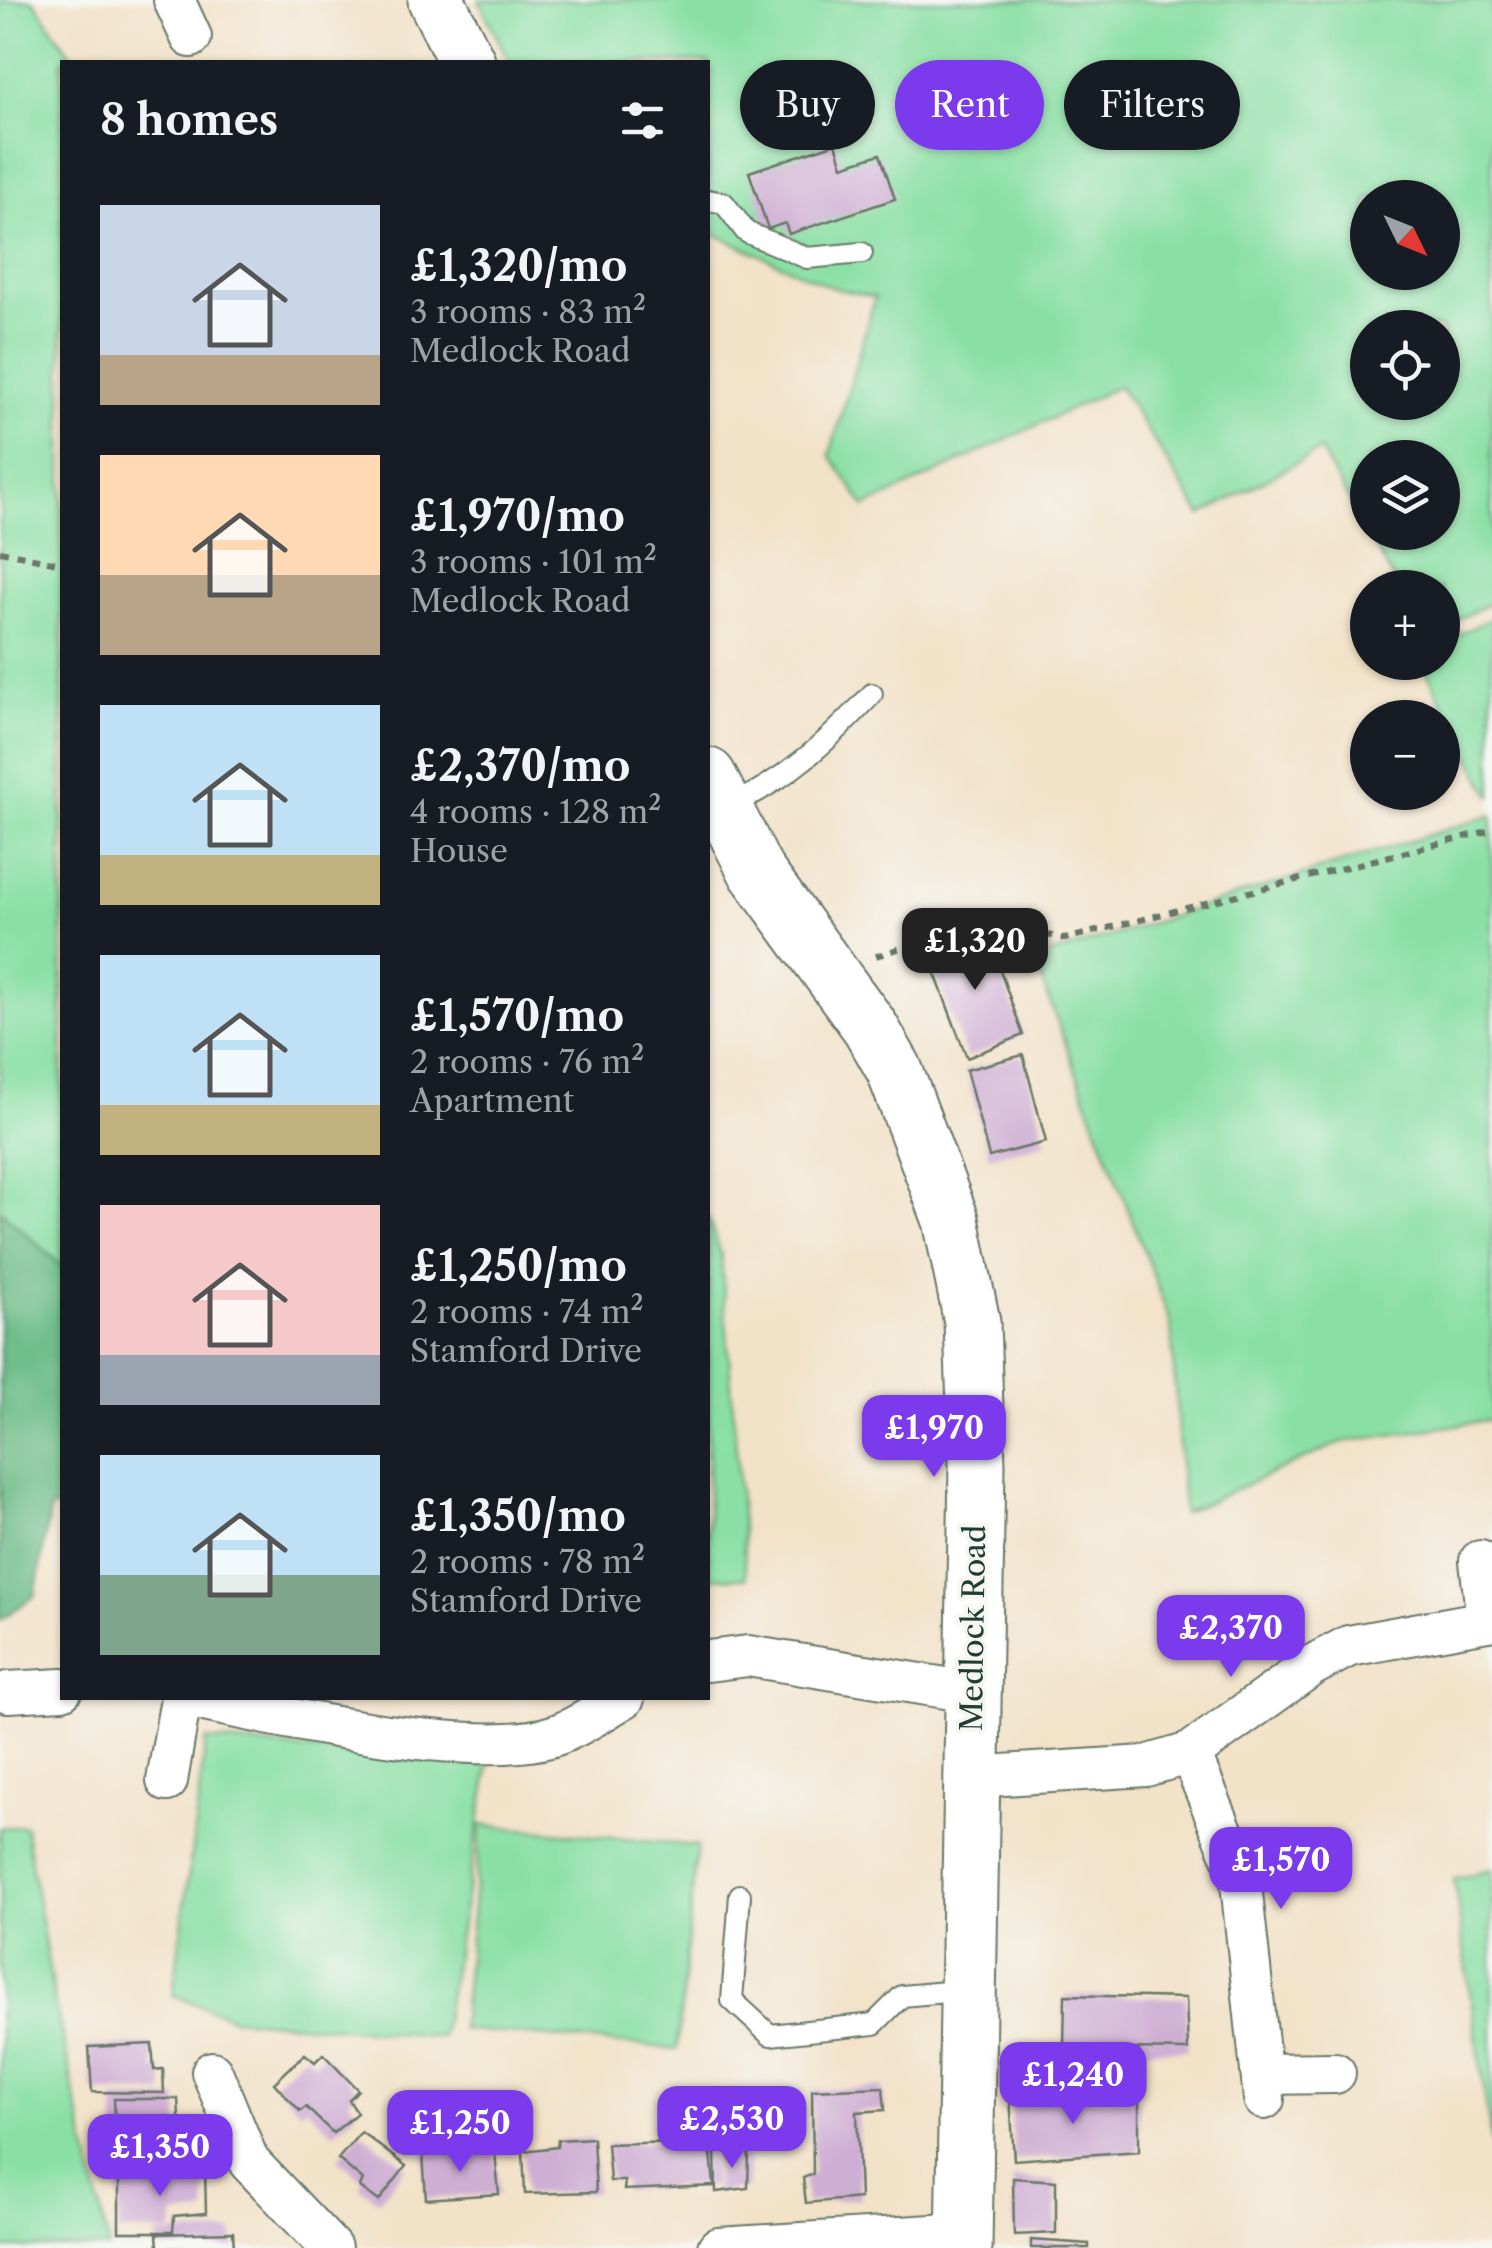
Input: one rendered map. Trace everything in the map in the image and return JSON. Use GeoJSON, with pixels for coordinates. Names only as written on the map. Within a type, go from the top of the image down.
{"type":"FeatureCollection","features":[{"type":"Feature","properties":{"kind":"street"},"geometry":{"type":"LineString","coordinates":[[174,0],[191,37]]}},
{"type":"Feature","properties":{"kind":"street"},"geometry":{"type":"LineString","coordinates":[[436,0],[465,60]]}},
{"type":"Feature","properties":{"kind":"street","name":"Medlock Road"},"geometry":{"type":"LineString","coordinates":[[715,793],[764,882],[870,1027],[912,1110],[952,1220],[972,1322],[977,1465],[970,1692],[965,2240]]}},
{"type":"Feature","properties":{"kind":"street"},"geometry":{"type":"LineString","coordinates":[[970,1777],[1146,1766],[1190,1753],[1311,1666],[1348,1646],[1489,1621],[1480,1561]]}},
{"type":"Feature","properties":{"kind":"street"},"geometry":{"type":"LineString","coordinates":[[710,1661],[748,1656],[970,1692]]}},
{"type":"Feature","properties":{"kind":"street"},"geometry":{"type":"LineString","coordinates":[[8,1692],[60,1689]]}},
{"type":"Feature","properties":{"kind":"street"},"geometry":{"type":"LineString","coordinates":[[167,1781],[181,1700]]}},
{"type":"Feature","properties":{"kind":"street"},"geometry":{"type":"LineString","coordinates":[[201,1700],[382,1734],[487,1743],[555,1736],[620,1700]]}},
{"type":"Feature","properties":{"kind":"street"},"geometry":{"type":"LineString","coordinates":[[1190,1753],[1240,1874],[1263,2086],[1334,2073]]}},
{"type":"Feature","properties":{"kind":"street"},"geometry":{"type":"LineString","coordinates":[[212,2072],[250,2162],[331,2248]]}},
{"type":"Feature","properties":{"kind":"street"},"geometry":{"type":"LineString","coordinates":[[718,2248],[965,2240]]}},
{"type":"Feature","properties":{"kind":"lane"},"geometry":{"type":"LineString","coordinates":[[710,200],[724,203],[746,232],[807,258],[862,253]]}},
{"type":"Feature","properties":{"kind":"lane"},"geometry":{"type":"LineString","coordinates":[[715,793],[793,772],[872,694]]}},
{"type":"Feature","properties":{"kind":"lane"},"geometry":{"type":"LineString","coordinates":[[740,1895],[732,2000],[770,2036],[874,2024],[902,1996],[968,1990]]}},
{"type":"Feature","properties":{"kind":"path"},"geometry":{"type":"LineString","coordinates":[[0,550],[60,564]]}},
{"type":"Feature","properties":{"kind":"path"},"geometry":{"type":"LineString","coordinates":[[834,977],[893,948],[985,922],[1065,939],[1492,830]]}},
{"type":"Feature","properties":{"kind":"green space"},"geometry":{"type":"Polygon","coordinates":[[[0,0],[33,0],[75,60],[60,60],[60,1264],[0,1210],[0,0]]]}},
{"type":"Feature","properties":{"kind":"green space"},"geometry":{"type":"Polygon","coordinates":[[[479,0],[1492,0],[1492,602],[1460,618],[1460,570],[1388,570],[1377,550],[1460,550],[1460,440],[1350,440],[1350,503],[1320,450],[1201,515],[1119,386],[865,507],[830,455],[875,297],[833,288],[710,232],[710,60],[508,60],[479,0]]]}},
{"type":"Feature","properties":{"kind":"green space"},"geometry":{"type":"Polygon","coordinates":[[[1492,618],[1492,798],[1460,736],[1460,700],[1441,700],[1431,680],[1460,680],[1460,634],[1492,618]]]}},
{"type":"Feature","properties":{"kind":"green space"},"geometry":{"type":"Polygon","coordinates":[[[1492,815],[1492,1420],[1342,1442],[1183,1513],[1171,1323],[1034,960],[1492,815]]]}},
{"type":"Feature","properties":{"kind":"green space"},"geometry":{"type":"Polygon","coordinates":[[[0,1210],[60,1264],[60,1506],[50,1509],[35,1596],[0,1620],[0,1210]]]}},
{"type":"Feature","properties":{"kind":"green space"},"geometry":{"type":"Polygon","coordinates":[[[710,1223],[721,1255],[746,1578],[710,1577],[710,1223]]]}},
{"type":"Feature","properties":{"kind":"green space"},"geometry":{"type":"Polygon","coordinates":[[[206,1740],[489,1766],[441,2037],[233,2018],[173,1995],[206,1740]]]}},
{"type":"Feature","properties":{"kind":"green space"},"geometry":{"type":"Polygon","coordinates":[[[481,1825],[697,1846],[677,2049],[461,2029],[481,1825]]]}},
{"type":"Feature","properties":{"kind":"green space"},"geometry":{"type":"Polygon","coordinates":[[[25,1826],[54,1999],[109,2248],[0,2248],[0,1828],[25,1826]]]}},
{"type":"Feature","properties":{"kind":"green space"},"geometry":{"type":"Polygon","coordinates":[[[1492,1870],[1492,2147],[1454,1879],[1492,1870]]]}},
{"type":"Feature","properties":{"kind":"building"},"geometry":{"type":"Polygon","coordinates":[[[815,150],[838,150],[843,166],[880,154],[895,199],[789,234],[785,223],[768,229],[749,172],[815,150]]]}},
{"type":"Feature","properties":{"kind":"building"},"geometry":{"type":"Polygon","coordinates":[[[987,934],[1023,1035],[967,1058],[926,950],[969,935],[987,934]]]}},
{"type":"Feature","properties":{"kind":"building"},"geometry":{"type":"Polygon","coordinates":[[[1023,1055],[1046,1142],[989,1157],[966,1070],[1023,1055]]]}},
{"type":"Feature","properties":{"kind":"building"},"geometry":{"type":"Polygon","coordinates":[[[1065,1995],[1186,1998],[1188,2050],[1064,2048],[1065,1995]]]}},
{"type":"Feature","properties":{"kind":"building"},"geometry":{"type":"Polygon","coordinates":[[[152,2044],[154,2070],[163,2069],[164,2093],[92,2092],[89,2047],[152,2044]]]}},
{"type":"Feature","properties":{"kind":"building"},"geometry":{"type":"Polygon","coordinates":[[[305,2054],[315,2062],[323,2054],[358,2090],[349,2100],[357,2113],[333,2133],[306,2107],[300,2111],[274,2083],[305,2054]]]}},
{"type":"Feature","properties":{"kind":"building"},"geometry":{"type":"Polygon","coordinates":[[[883,2087],[885,2110],[857,2112],[860,2198],[806,2203],[803,2178],[813,2174],[812,2090],[883,2087]]]}},
{"type":"Feature","properties":{"kind":"building"},"geometry":{"type":"Polygon","coordinates":[[[1010,2096],[1139,2100],[1139,2151],[1014,2160],[1010,2096]]]}},
{"type":"Feature","properties":{"kind":"building"},"geometry":{"type":"Polygon","coordinates":[[[114,2099],[178,2099],[181,2147],[194,2151],[194,2162],[117,2166],[114,2099]]]}},
{"type":"Feature","properties":{"kind":"building"},"geometry":{"type":"Polygon","coordinates":[[[361,2132],[406,2166],[379,2201],[360,2187],[363,2180],[338,2159],[361,2132]]]}},
{"type":"Feature","properties":{"kind":"building"},"geometry":{"type":"Polygon","coordinates":[[[593,2138],[596,2192],[525,2194],[523,2151],[557,2147],[558,2140],[593,2138]]]}},
{"type":"Feature","properties":{"kind":"building"},"geometry":{"type":"Polygon","coordinates":[[[710,2141],[714,2186],[624,2190],[625,2181],[610,2181],[607,2144],[710,2141]]]}},
{"type":"Feature","properties":{"kind":"building"},"geometry":{"type":"Polygon","coordinates":[[[495,2152],[499,2194],[426,2199],[423,2153],[495,2152]]]}},
{"type":"Feature","properties":{"kind":"building"},"geometry":{"type":"Polygon","coordinates":[[[715,2152],[749,2152],[748,2188],[716,2192],[715,2152]]]}},
{"type":"Feature","properties":{"kind":"building"},"geometry":{"type":"Polygon","coordinates":[[[205,2169],[206,2213],[174,2216],[173,2232],[119,2232],[119,2173],[205,2169]]]}},
{"type":"Feature","properties":{"kind":"building"},"geometry":{"type":"Polygon","coordinates":[[[1013,2178],[1056,2181],[1056,2233],[1014,2235],[1013,2178]]]}},
{"type":"Feature","properties":{"kind":"building"},"geometry":{"type":"Polygon","coordinates":[[[233,2232],[234,2248],[158,2248],[157,2234],[233,2232]]]}},
{"type":"Feature","properties":{"kind":"building"},"geometry":{"type":"Polygon","coordinates":[[[1031,2240],[1089,2244],[1089,2248],[1031,2248],[1031,2240]]]}}]}
